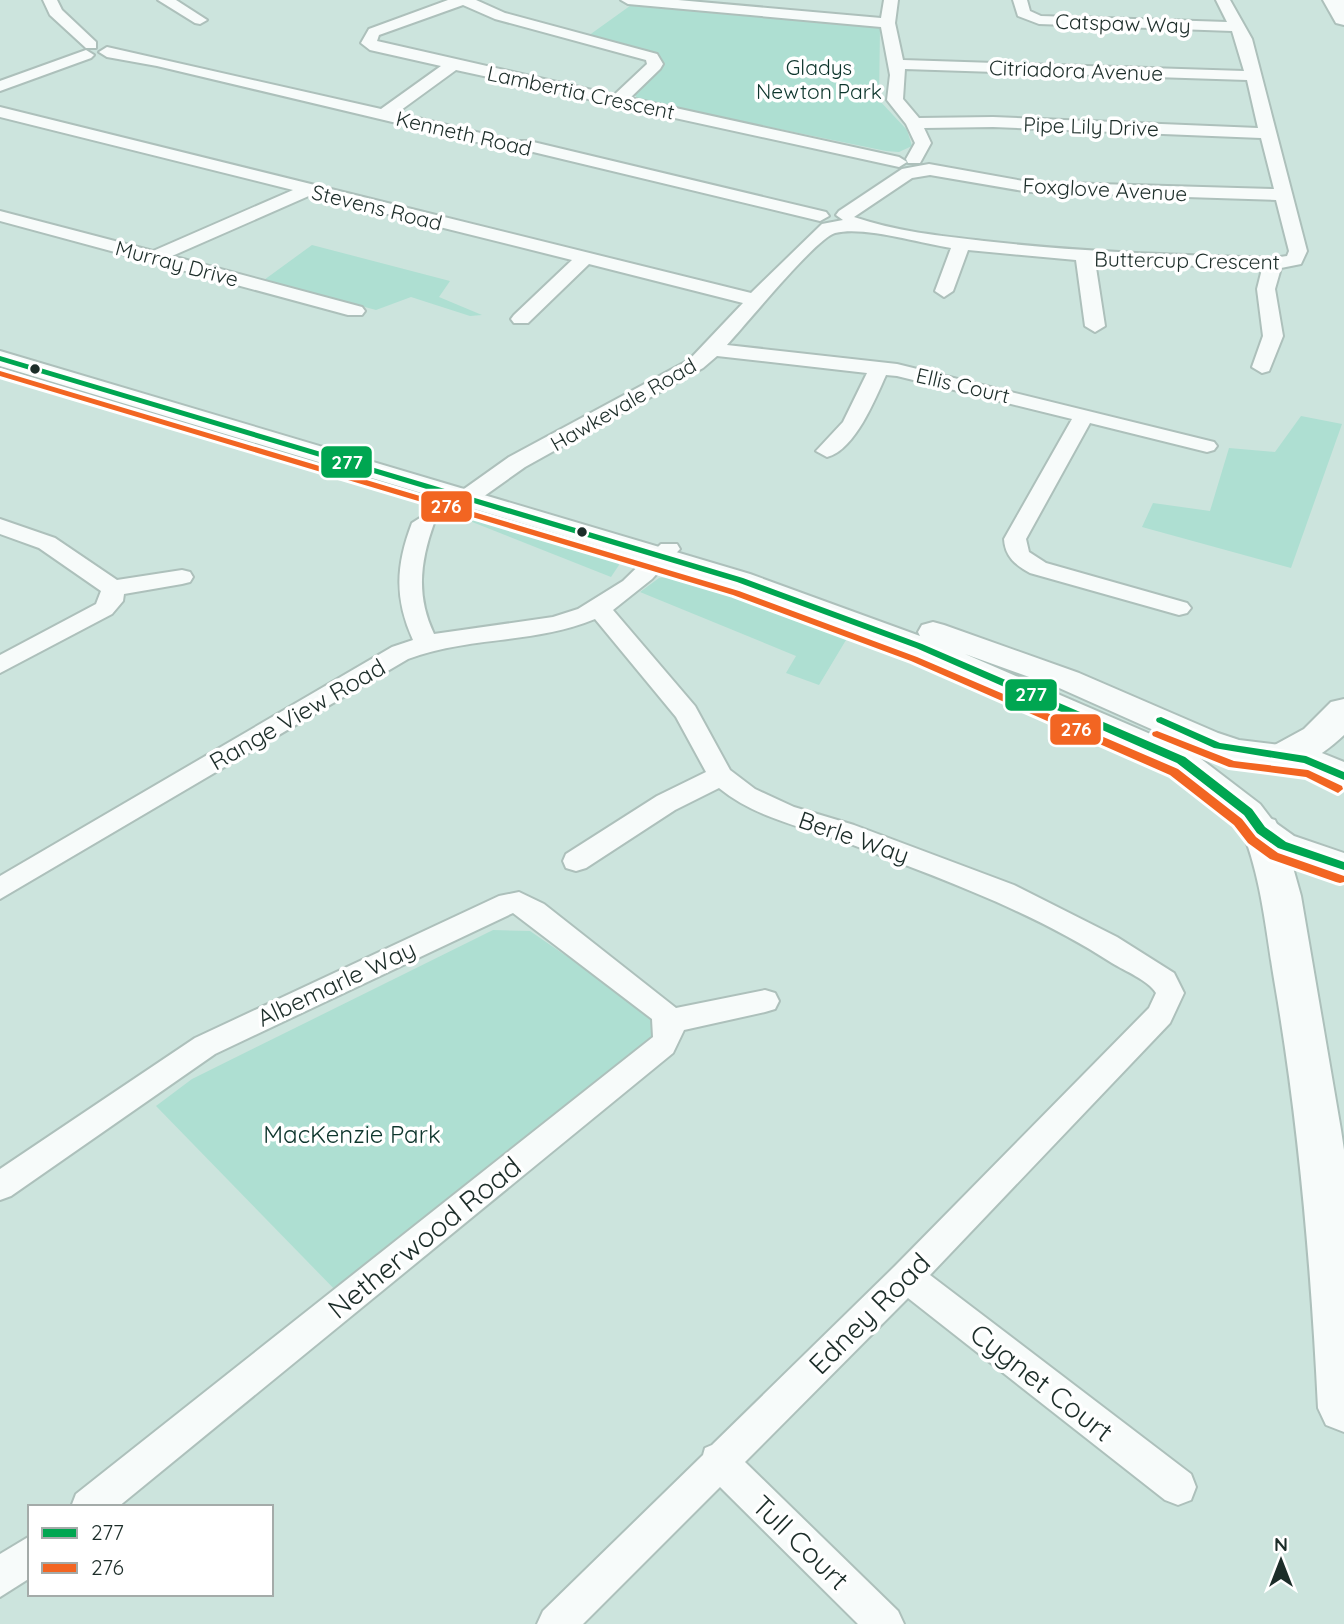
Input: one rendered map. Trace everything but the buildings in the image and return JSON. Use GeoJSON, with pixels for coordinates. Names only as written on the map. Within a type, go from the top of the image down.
{"type":"FeatureCollection","features":[{"type":"Feature","properties":{"kind":"highway"},"geometry":{"type":"LineString","coordinates":[[1336,0],[1344,8]]}},
{"type":"Feature","properties":{"kind":"highway"},"geometry":{"type":"LineString","coordinates":[[1336,0],[1344,18]]}},
{"type":"Feature","properties":{"kind":"highway"},"geometry":{"type":"LineString","coordinates":[[1284,756],[1308,746],[1330,729],[1344,711]]}},
{"type":"Feature","properties":{"kind":"highway"},"geometry":{"type":"LineString","coordinates":[[1254,821],[1279,877],[1317,1113],[1337,1289],[1344,1408]]}},
{"type":"Feature","properties":{"kind":"main road"},"geometry":{"type":"LineString","coordinates":[[0,349],[656,551],[823,608],[1181,760],[1282,845],[1344,866]]}},
{"type":"Feature","properties":{"kind":"main road"},"geometry":{"type":"LineString","coordinates":[[0,358],[480,498]]}},
{"type":"Feature","properties":{"kind":"main road"},"geometry":{"type":"LineString","coordinates":[[656,551],[798,587],[994,651],[1207,741],[1237,751],[1312,760],[1344,776]]}},
{"type":"Feature","properties":{"kind":"main road"},"geometry":{"type":"LineString","coordinates":[[1254,821],[1243,796],[1245,780],[1255,767],[1271,758],[1284,756]]}},
{"type":"Feature","properties":{"kind":"street"},"geometry":{"type":"LineString","coordinates":[[0,86],[88,50],[55,12],[50,0]]}},
{"type":"Feature","properties":{"kind":"street"},"geometry":{"type":"LineString","coordinates":[[164,0],[200,20]]}},
{"type":"Feature","properties":{"kind":"street"},"geometry":{"type":"LineString","coordinates":[[463,0],[500,16],[652,57],[655,60],[652,69],[618,100]]}},
{"type":"Feature","properties":{"kind":"street","name":"Lambertia Crescent"},"geometry":{"type":"LineString","coordinates":[[463,0],[374,32],[368,41],[375,47],[915,166]]}},
{"type":"Feature","properties":{"kind":"street"},"geometry":{"type":"LineString","coordinates":[[628,0],[891,31]]}},
{"type":"Feature","properties":{"kind":"street"},"geometry":{"type":"LineString","coordinates":[[824,222],[847,220],[915,166],[923,144],[920,123],[895,100],[903,63],[891,31],[891,0]]}},
{"type":"Feature","properties":{"kind":"street","name":"Catspaw Way"},"geometry":{"type":"LineString","coordinates":[[1020,0],[1024,13],[1039,20],[1237,27]]}},
{"type":"Feature","properties":{"kind":"street","name":"Buttercup Crescent"},"geometry":{"type":"LineString","coordinates":[[847,220],[961,245],[1085,257],[1273,264],[1289,262],[1298,255],[1255,76],[1244,39],[1223,0]]}},
{"type":"Feature","properties":{"kind":"street","name":"Kenneth Road"},"geometry":{"type":"LineString","coordinates":[[88,50],[107,52],[384,115],[824,222]]}},
{"type":"Feature","properties":{"kind":"street","name":"Citriadora Avenue"},"geometry":{"type":"LineString","coordinates":[[903,63],[1255,76]]}},
{"type":"Feature","properties":{"kind":"street"},"geometry":{"type":"LineString","coordinates":[[384,115],[454,64]]}},
{"type":"Feature","properties":{"kind":"street","name":"Stevens Road"},"geometry":{"type":"LineString","coordinates":[[0,113],[755,300]]}},
{"type":"Feature","properties":{"kind":"street","name":"Pipe Lily Drive"},"geometry":{"type":"LineString","coordinates":[[920,123],[1268,133]]}},
{"type":"Feature","properties":{"kind":"street","name":"Foxglove Avenue"},"geometry":{"type":"LineString","coordinates":[[915,166],[1029,187],[1283,195]]}},
{"type":"Feature","properties":{"kind":"street"},"geometry":{"type":"LineString","coordinates":[[156,257],[307,190]]}},
{"type":"Feature","properties":{"kind":"street","name":"Murray Drive"},"geometry":{"type":"LineString","coordinates":[[0,216],[355,311]]}},
{"type":"Feature","properties":{"kind":"street","name":"Hawkevale Road"},"geometry":{"type":"LineString","coordinates":[[480,498],[532,456],[696,364],[715,349],[824,222]]}},
{"type":"Feature","properties":{"kind":"street"},"geometry":{"type":"LineString","coordinates":[[944,291],[961,245]]}},
{"type":"Feature","properties":{"kind":"street"},"geometry":{"type":"LineString","coordinates":[[1085,257],[1095,326]]}},
{"type":"Feature","properties":{"kind":"street"},"geometry":{"type":"LineString","coordinates":[[522,319],[585,258]]}},
{"type":"Feature","properties":{"kind":"street"},"geometry":{"type":"LineString","coordinates":[[1262,368],[1273,336],[1266,289],[1273,264]]}},
{"type":"Feature","properties":{"kind":"street","name":"Ellis Court"},"geometry":{"type":"LineString","coordinates":[[715,349],[880,367],[1085,414],[1207,446]]}},
{"type":"Feature","properties":{"kind":"street"},"geometry":{"type":"LineString","coordinates":[[827,450],[852,424],[880,367]]}},
{"type":"Feature","properties":{"kind":"street"},"geometry":{"type":"LineString","coordinates":[[1085,414],[1015,539],[1014,548],[1026,562],[1038,568],[1180,608]]}},
{"type":"Feature","properties":{"kind":"street"},"geometry":{"type":"LineString","coordinates":[[423,523],[409,558],[408,574],[411,602],[426,642]]}},
{"type":"Feature","properties":{"kind":"street"},"geometry":{"type":"LineString","coordinates":[[0,526],[47,543],[113,588],[182,577]]}},
{"type":"Feature","properties":{"kind":"street","name":"Range View Road"},"geometry":{"type":"LineString","coordinates":[[0,889],[388,660],[426,642],[468,634],[548,626],[606,602],[636,584],[656,551]]}},
{"type":"Feature","properties":{"kind":"street"},"geometry":{"type":"LineString","coordinates":[[0,665],[104,609],[111,601],[113,588]]}},
{"type":"Feature","properties":{"kind":"street","name":"Berle Way"},"geometry":{"type":"LineString","coordinates":[[606,602],[686,712],[721,776],[760,804],[1004,892],[1107,945],[1164,981],[1170,993]]}},
{"type":"Feature","properties":{"kind":"street"},"geometry":{"type":"LineString","coordinates":[[576,861],[666,803],[721,776]]}},
{"type":"Feature","properties":{"kind":"street","name":"Albemarle Way"},"geometry":{"type":"LineString","coordinates":[[0,1186],[205,1046],[509,903],[519,902],[534,911],[663,1011],[669,1021]]}},
{"type":"Feature","properties":{"kind":"street","name":"Edney Road"},"geometry":{"type":"LineString","coordinates":[[555,1624],[718,1460],[907,1277],[1160,1014],[1170,993]]}},
{"type":"Feature","properties":{"kind":"street"},"geometry":{"type":"LineString","coordinates":[[669,1021],[765,1001]]}},
{"type":"Feature","properties":{"kind":"street","name":"Netherwood Road"},"geometry":{"type":"LineString","coordinates":[[91,1505],[663,1045],[670,1033],[669,1021]]}},
{"type":"Feature","properties":{"kind":"street","name":"Cygnet Court"},"geometry":{"type":"LineString","coordinates":[[907,1277],[1178,1487]]}},
{"type":"Feature","properties":{"kind":"street","name":"Tull Court"},"geometry":{"type":"LineString","coordinates":[[718,1460],[885,1624]]}},
{"type":"Feature","properties":{"kind":"street"},"geometry":{"type":"LineString","coordinates":[[0,1578],[28,1556]]}},
{"type":"Feature","properties":{"kind":"green space","name":"Gladys Newton Park"},"geometry":{"type":"Polygon","coordinates":[[[634,3],[880,28],[879,100],[907,130],[912,146],[899,152],[886,151],[638,100],[635,95],[637,90],[663,67],[661,57],[588,36],[634,3]]]}},
{"type":"Feature","properties":{"kind":"green space"},"geometry":{"type":"Polygon","coordinates":[[[312,245],[450,281],[439,297],[482,315],[470,316],[411,297],[376,310],[264,280],[312,245]]]}},
{"type":"Feature","properties":{"kind":"green space"},"geometry":{"type":"Polygon","coordinates":[[[1301,416],[1342,424],[1291,568],[1142,527],[1153,503],[1210,511],[1229,448],[1275,452],[1301,416]]]}},
{"type":"Feature","properties":{"kind":"green space"},"geometry":{"type":"Polygon","coordinates":[[[438,505],[608,553],[617,558],[619,565],[611,577],[437,508],[438,505]]]}},
{"type":"Feature","properties":{"kind":"green space"},"geometry":{"type":"Polygon","coordinates":[[[659,578],[693,581],[777,602],[824,618],[837,624],[849,635],[819,685],[786,673],[796,656],[640,592],[659,578]]]}},
{"type":"Feature","properties":{"kind":"green space","name":"MacKenzie Park"},"geometry":{"type":"Polygon","coordinates":[[[493,930],[530,931],[652,1015],[656,1041],[342,1297],[156,1106],[192,1079],[493,930]]]}},
{"type":"Feature","properties":{"kind":"transit line","name":"277"},"geometry":{"type":"LineString","coordinates":[[0,358],[740,580],[919,646],[1181,760],[1248,812],[1261,830],[1282,845],[1344,866]]}},
{"type":"Feature","properties":{"kind":"transit line","name":"276"},"geometry":{"type":"LineString","coordinates":[[0,373],[736,593],[914,659],[1174,772],[1238,822],[1252,840],[1274,856],[1340,879]]}},
{"type":"Feature","properties":{"kind":"transit line","name":"277"},"geometry":{"type":"LineString","coordinates":[[1161,720],[1218,746],[1306,760],[1344,776]]}},
{"type":"Feature","properties":{"kind":"transit line","name":"276"},"geometry":{"type":"LineString","coordinates":[[1157,734],[1233,764],[1308,774],[1338,789]]}}]}
